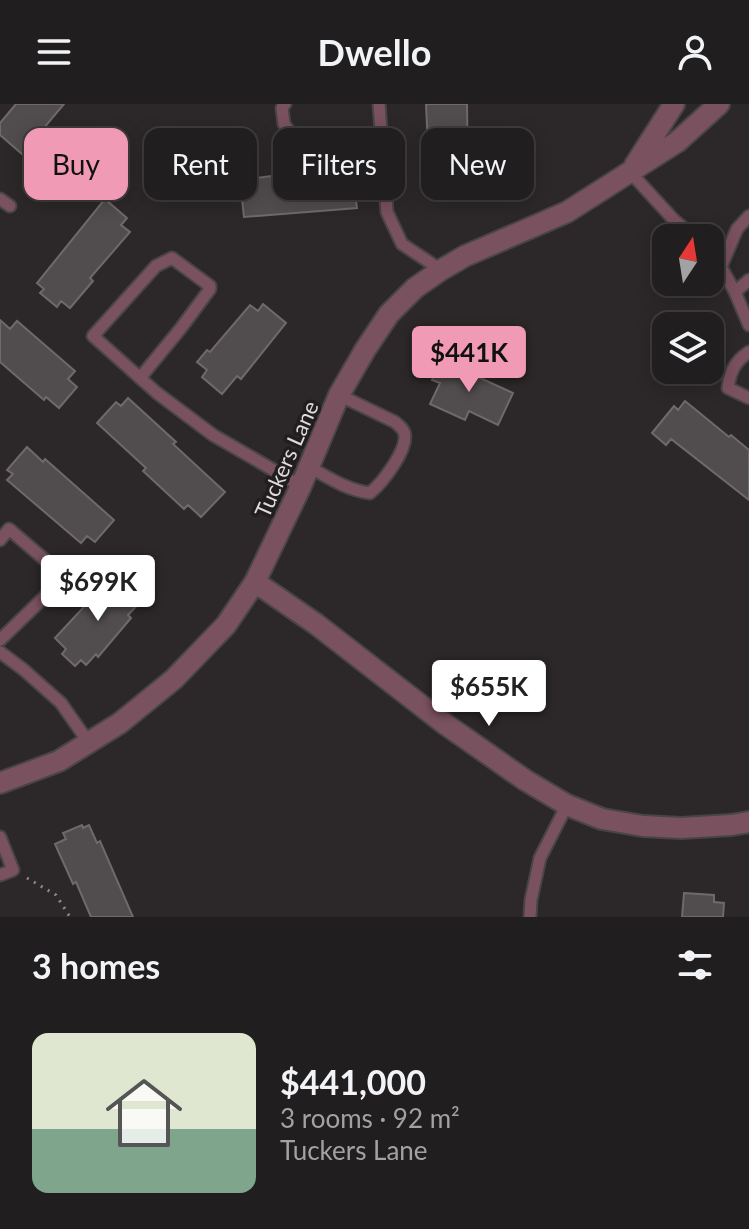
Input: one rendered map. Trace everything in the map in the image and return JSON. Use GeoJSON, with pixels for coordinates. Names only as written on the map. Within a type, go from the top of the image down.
{"type":"FeatureCollection","features":[{"type":"Feature","properties":{"kind":"street","name":"Tuckers Lane"},"geometry":{"type":"LineString","coordinates":[[630,172],[674,104]]}},
{"type":"Feature","properties":{"kind":"street","name":"Tuckers Lane"},"geometry":{"type":"LineString","coordinates":[[0,783],[59,761],[129,716],[194,660],[226,625],[255,582],[305,477],[339,395],[389,314],[415,288],[465,256],[567,212],[677,142],[719,104]]}},
{"type":"Feature","properties":{"kind":"street"},"geometry":{"type":"LineString","coordinates":[[255,582],[316,624],[445,724],[525,780],[567,805],[602,819],[643,826],[694,827],[749,822]]}},
{"type":"Feature","properties":{"kind":"lane"},"geometry":{"type":"LineString","coordinates":[[285,104],[282,108],[287,128]]}},
{"type":"Feature","properties":{"kind":"lane"},"geometry":{"type":"LineString","coordinates":[[379,104],[380,128]]}},
{"type":"Feature","properties":{"kind":"lane"},"geometry":{"type":"LineString","coordinates":[[630,172],[679,224]]}},
{"type":"Feature","properties":{"kind":"lane"},"geometry":{"type":"LineString","coordinates":[[386,200],[387,212],[402,244],[441,270]]}},
{"type":"Feature","properties":{"kind":"lane"},"geometry":{"type":"LineString","coordinates":[[724,260],[737,229],[749,216]]}},
{"type":"Feature","properties":{"kind":"lane"},"geometry":{"type":"LineString","coordinates":[[140,378],[210,289],[172,258],[156,266],[93,336],[140,378],[157,393],[213,435],[305,477],[370,493],[380,485],[398,457],[405,437],[403,429],[395,422],[339,395]]}},
{"type":"Feature","properties":{"kind":"lane"},"geometry":{"type":"LineString","coordinates":[[724,272],[749,325]]}},
{"type":"Feature","properties":{"kind":"lane"},"geometry":{"type":"LineString","coordinates":[[735,292],[749,280]]}},
{"type":"Feature","properties":{"kind":"lane"},"geometry":{"type":"LineString","coordinates":[[749,352],[740,358],[730,374],[728,388],[749,398]]}},
{"type":"Feature","properties":{"kind":"lane"},"geometry":{"type":"LineString","coordinates":[[0,540],[9,529],[65,577],[0,640]]}},
{"type":"Feature","properties":{"kind":"lane"},"geometry":{"type":"LineString","coordinates":[[0,652],[61,703],[89,743]]}},
{"type":"Feature","properties":{"kind":"lane"},"geometry":{"type":"LineString","coordinates":[[530,917],[540,858],[567,805]]}},
{"type":"Feature","properties":{"kind":"lane"},"geometry":{"type":"LineString","coordinates":[[0,837],[13,870],[0,875]]}},
{"type":"Feature","properties":{"kind":"path"},"geometry":{"type":"LineString","coordinates":[[13,870],[56,895],[70,917]]}},
{"type":"Feature","properties":{"kind":"building"},"geometry":{"type":"Polygon","coordinates":[[[16,104],[64,104],[44,128],[24,128],[22,154],[0,135],[0,123],[16,104]]]}},
{"type":"Feature","properties":{"kind":"building"},"geometry":{"type":"Polygon","coordinates":[[[426,104],[467,104],[467,128],[427,128],[426,104]]]}},
{"type":"Feature","properties":{"kind":"building"},"geometry":{"type":"Polygon","coordinates":[[[273,176],[273,200],[356,200],[357,208],[244,217],[242,200],[257,200],[257,178],[273,176]]]}},
{"type":"Feature","properties":{"kind":"building"},"geometry":{"type":"Polygon","coordinates":[[[104,200],[127,218],[121,225],[130,232],[90,278],[93,281],[70,308],[61,301],[57,307],[40,293],[44,289],[37,283],[104,200]]]}},
{"type":"Feature","properties":{"kind":"building"},"geometry":{"type":"Polygon","coordinates":[[[263,304],[286,323],[241,379],[237,376],[222,394],[202,377],[207,370],[197,362],[207,350],[210,352],[250,305],[258,311],[263,304]]]}},
{"type":"Feature","properties":{"kind":"building"},"geometry":{"type":"Polygon","coordinates":[[[0,320],[10,329],[17,321],[75,371],[68,379],[77,387],[59,408],[46,397],[44,400],[0,362],[0,320]]]}},
{"type":"Feature","properties":{"kind":"building"},"geometry":{"type":"Polygon","coordinates":[[[441,360],[513,393],[498,425],[469,411],[465,420],[430,404],[440,383],[432,380],[441,360]]]}},
{"type":"Feature","properties":{"kind":"building"},"geometry":{"type":"Polygon","coordinates":[[[128,398],[225,492],[201,517],[188,505],[184,509],[143,471],[146,468],[97,423],[116,402],[121,406],[128,398]]]}},
{"type":"Feature","properties":{"kind":"building"},"geometry":{"type":"Polygon","coordinates":[[[685,401],[749,450],[749,500],[671,439],[666,445],[652,433],[674,406],[678,410],[685,401]]]}},
{"type":"Feature","properties":{"kind":"building"},"geometry":{"type":"Polygon","coordinates":[[[27,447],[114,520],[95,542],[87,536],[81,543],[7,480],[13,474],[7,470],[27,447]]]}},
{"type":"Feature","properties":{"kind":"building"},"geometry":{"type":"Polygon","coordinates":[[[122,580],[143,599],[98,657],[96,654],[86,665],[81,660],[75,666],[62,654],[66,649],[55,638],[108,581],[115,588],[122,580]]]}},
{"type":"Feature","properties":{"kind":"building"},"geometry":{"type":"Polygon","coordinates":[[[82,825],[83,828],[89,825],[97,843],[100,841],[133,917],[91,917],[55,844],[66,839],[63,833],[82,825]]]}},
{"type":"Feature","properties":{"kind":"building"},"geometry":{"type":"Polygon","coordinates":[[[684,893],[714,895],[714,902],[724,903],[723,917],[682,917],[684,893]]]}}]}
